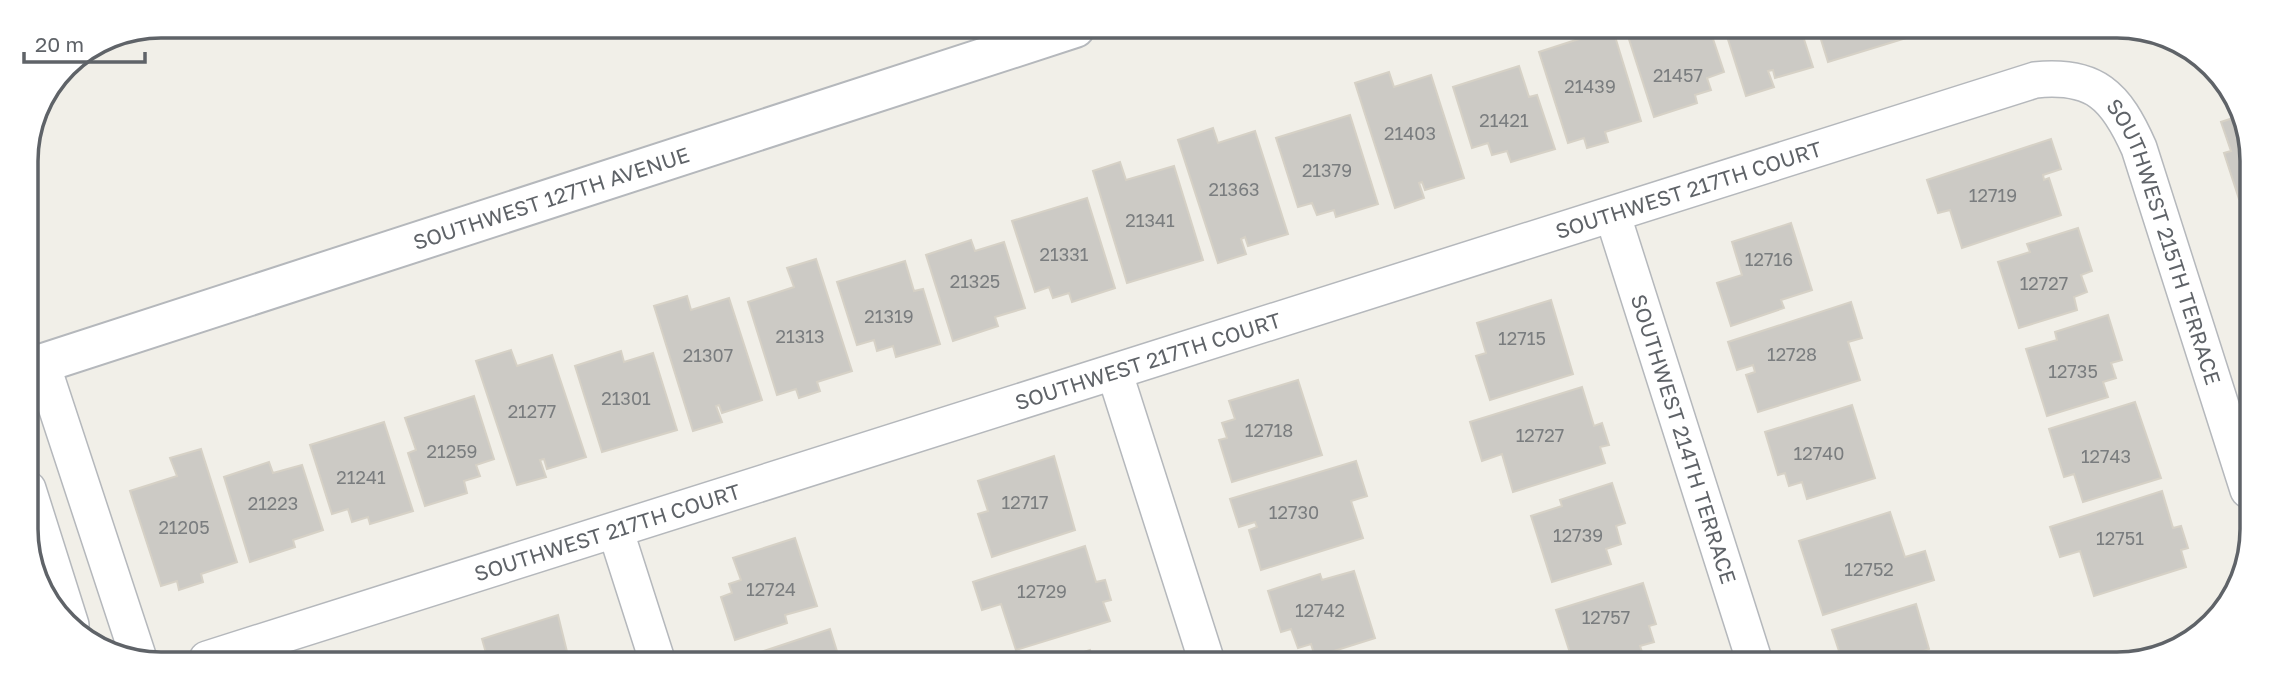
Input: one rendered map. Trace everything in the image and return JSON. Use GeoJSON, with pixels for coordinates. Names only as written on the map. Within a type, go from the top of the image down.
{"type":"FeatureCollection","features":[{"type":"Feature","properties":{"kind":"street","name":"SOUTHWEST 127TH AVENUE"},"geometry":{"type":"LineString","coordinates":[[38,365],[1044,38]]}},
{"type":"Feature","properties":{"kind":"street","name":"SOUTHWEST 217TH COURT"},"geometry":{"type":"LineString","coordinates":[[230,652],[1115,374],[2035,80],[2063,78],[2090,84]]}},
{"type":"Feature","properties":{"kind":"street","name":"SOUTHWEST 215TH TERRACE"},"geometry":{"type":"LineString","coordinates":[[2090,84],[2109,98],[2125,116],[2139,148],[2240,465]]}},
{"type":"Feature","properties":{"kind":"street","name":"SOUTHWEST 214TH TERRACE"},"geometry":{"type":"LineString","coordinates":[[1613,216],[1751,651]]}},
{"type":"Feature","properties":{"kind":"street"},"geometry":{"type":"LineString","coordinates":[[1115,374],[1204,651]]}},
{"type":"Feature","properties":{"kind":"street"},"geometry":{"type":"LineString","coordinates":[[38,376],[135,648]]}},
{"type":"Feature","properties":{"kind":"street"},"geometry":{"type":"LineString","coordinates":[[38,521],[64,604]]}},
{"type":"Feature","properties":{"kind":"street"},"geometry":{"type":"LineString","coordinates":[[616,532],[654,652]]}},
{"type":"Feature","properties":{"kind":"building"},"geometry":{"type":"Polygon","coordinates":[[[1582,38],[1615,38],[1641,121],[1605,132],[1608,142],[1587,148],[1584,138],[1568,143],[1539,52],[1582,38]]]}},
{"type":"Feature","properties":{"kind":"building"},"geometry":{"type":"Polygon","coordinates":[[[1629,38],[1713,38],[1724,72],[1707,78],[1711,90],[1695,95],[1697,103],[1654,117],[1629,38]]]}},
{"type":"Feature","properties":{"kind":"building"},"geometry":{"type":"Polygon","coordinates":[[[1728,38],[1804,38],[1813,67],[1775,78],[1773,70],[1768,71],[1774,87],[1746,96],[1728,38]]]}},
{"type":"Feature","properties":{"kind":"building"},"geometry":{"type":"Polygon","coordinates":[[[1820,38],[1906,38],[1828,62],[1820,38]]]}},
{"type":"Feature","properties":{"kind":"building"},"geometry":{"type":"Polygon","coordinates":[[[1519,66],[1529,97],[1537,95],[1555,149],[1511,162],[1507,151],[1492,155],[1488,143],[1472,148],[1453,87],[1519,66]]]}},
{"type":"Feature","properties":{"kind":"building"},"geometry":{"type":"Polygon","coordinates":[[[1389,72],[1394,87],[1431,75],[1464,178],[1425,190],[1422,182],[1419,183],[1424,198],[1395,208],[1355,83],[1389,72]]]}},
{"type":"Feature","properties":{"kind":"building"},"geometry":{"type":"Polygon","coordinates":[[[1350,115],[1378,204],[1336,217],[1334,210],[1317,215],[1312,203],[1298,207],[1276,138],[1350,115]]]}},
{"type":"Feature","properties":{"kind":"building"},"geometry":{"type":"Polygon","coordinates":[[[2231,119],[2237,137],[2240,161],[2239,199],[2224,153],[2231,151],[2221,122],[2231,119]]]}},
{"type":"Feature","properties":{"kind":"building"},"geometry":{"type":"Polygon","coordinates":[[[1213,128],[1218,143],[1255,131],[1288,234],[1248,246],[1245,237],[1241,239],[1246,254],[1218,263],[1178,140],[1213,128]]]}},
{"type":"Feature","properties":{"kind":"building"},"geometry":{"type":"Polygon","coordinates":[[[2051,139],[2061,169],[2043,175],[2044,180],[2049,178],[2061,215],[1962,248],[1950,210],[1938,213],[1927,180],[2051,139]]]}},
{"type":"Feature","properties":{"kind":"building"},"geometry":{"type":"Polygon","coordinates":[[[1120,162],[1126,180],[1174,166],[1203,260],[1127,283],[1093,171],[1120,162]]]}},
{"type":"Feature","properties":{"kind":"building"},"geometry":{"type":"Polygon","coordinates":[[[1087,198],[1115,288],[1072,302],[1069,293],[1053,298],[1049,287],[1035,292],[1012,221],[1087,198]]]}},
{"type":"Feature","properties":{"kind":"building"},"geometry":{"type":"Polygon","coordinates":[[[1791,223],[1812,290],[1781,300],[1784,308],[1731,326],[1717,283],[1742,275],[1732,242],[1791,223]]]}},
{"type":"Feature","properties":{"kind":"building"},"geometry":{"type":"Polygon","coordinates":[[[2078,228],[2092,271],[2081,275],[2087,292],[2074,297],[2077,310],[2019,328],[1998,262],[2030,252],[2027,244],[2078,228]]]}},
{"type":"Feature","properties":{"kind":"building"},"geometry":{"type":"Polygon","coordinates":[[[971,240],[975,251],[1004,242],[1025,308],[995,317],[998,326],[953,341],[926,255],[971,240]]]}},
{"type":"Feature","properties":{"kind":"building"},"geometry":{"type":"Polygon","coordinates":[[[816,259],[852,371],[817,382],[820,391],[799,398],[796,389],[777,395],[748,302],[794,287],[787,268],[816,259]]]}},
{"type":"Feature","properties":{"kind":"building"},"geometry":{"type":"Polygon","coordinates":[[[905,261],[914,291],[923,289],[940,344],[896,357],[893,346],[877,351],[874,340],[857,345],[837,282],[905,261]]]}},
{"type":"Feature","properties":{"kind":"building"},"geometry":{"type":"Polygon","coordinates":[[[687,296],[691,310],[729,298],[762,400],[722,413],[719,405],[716,406],[722,422],[693,431],[654,306],[687,296]]]}},
{"type":"Feature","properties":{"kind":"building"},"geometry":{"type":"Polygon","coordinates":[[[1551,300],[1573,374],[1490,400],[1476,356],[1486,353],[1477,323],[1551,300]]]}},
{"type":"Feature","properties":{"kind":"building"},"geometry":{"type":"Polygon","coordinates":[[[1851,302],[1862,338],[1848,342],[1860,380],[1758,412],[1746,375],[1755,372],[1753,365],[1737,370],[1728,342],[1851,302]]]}},
{"type":"Feature","properties":{"kind":"building"},"geometry":{"type":"Polygon","coordinates":[[[2108,315],[2122,360],[2111,363],[2116,378],[2103,382],[2108,397],[2047,416],[2026,349],[2057,340],[2055,332],[2108,315]]]}},
{"type":"Feature","properties":{"kind":"building"},"geometry":{"type":"Polygon","coordinates":[[[511,350],[517,366],[552,355],[586,457],[547,469],[544,459],[540,460],[546,477],[517,485],[476,361],[511,350]]]}},
{"type":"Feature","properties":{"kind":"building"},"geometry":{"type":"Polygon","coordinates":[[[621,351],[624,362],[653,353],[677,430],[602,452],[575,366],[621,351]]]}},
{"type":"Feature","properties":{"kind":"building"},"geometry":{"type":"Polygon","coordinates":[[[1298,380],[1322,455],[1232,482],[1219,440],[1227,438],[1222,423],[1235,419],[1229,401],[1298,380]]]}},
{"type":"Feature","properties":{"kind":"building"},"geometry":{"type":"Polygon","coordinates":[[[1582,387],[1594,426],[1602,423],[1609,445],[1600,447],[1605,463],[1513,492],[1502,454],[1482,461],[1470,422],[1582,387]]]}},
{"type":"Feature","properties":{"kind":"building"},"geometry":{"type":"Polygon","coordinates":[[[474,396],[494,459],[476,465],[480,476],[464,481],[467,493],[425,506],[408,453],[416,450],[405,418],[474,396]]]}},
{"type":"Feature","properties":{"kind":"building"},"geometry":{"type":"Polygon","coordinates":[[[2135,402],[2161,478],[2083,502],[2074,474],[2064,477],[2049,429],[2135,402]]]}},
{"type":"Feature","properties":{"kind":"building"},"geometry":{"type":"Polygon","coordinates":[[[1852,405],[1875,478],[1807,499],[1802,482],[1789,486],[1785,473],[1778,475],[1765,432],[1852,405]]]}},
{"type":"Feature","properties":{"kind":"building"},"geometry":{"type":"Polygon","coordinates":[[[384,422],[413,511],[370,524],[368,517],[352,522],[348,509],[332,514],[310,445],[384,422]]]}},
{"type":"Feature","properties":{"kind":"building"},"geometry":{"type":"Polygon","coordinates":[[[201,449],[237,562],[201,574],[203,582],[179,590],[177,581],[161,586],[130,491],[177,476],[170,458],[201,449]]]}},
{"type":"Feature","properties":{"kind":"building"},"geometry":{"type":"Polygon","coordinates":[[[1054,456],[1075,530],[992,557],[978,514],[988,511],[978,481],[1054,456]]]}},
{"type":"Feature","properties":{"kind":"building"},"geometry":{"type":"Polygon","coordinates":[[[1356,461],[1367,496],[1351,501],[1363,538],[1261,570],[1249,530],[1257,527],[1255,522],[1239,527],[1230,499],[1356,461]]]}},
{"type":"Feature","properties":{"kind":"building"},"geometry":{"type":"Polygon","coordinates":[[[269,462],[273,473],[302,465],[323,530],[293,540],[295,547],[250,562],[224,477],[269,462]]]}},
{"type":"Feature","properties":{"kind":"building"},"geometry":{"type":"Polygon","coordinates":[[[1612,483],[1625,523],[1616,526],[1621,544],[1606,549],[1611,564],[1552,582],[1531,516],[1562,506],[1560,500],[1612,483]]]}},
{"type":"Feature","properties":{"kind":"building"},"geometry":{"type":"Polygon","coordinates":[[[2162,491],[2173,528],[2181,526],[2188,548],[2181,550],[2186,567],[2094,596],[2080,551],[2060,557],[2050,527],[2162,491]]]}},
{"type":"Feature","properties":{"kind":"building"},"geometry":{"type":"Polygon","coordinates":[[[1890,512],[1905,557],[1925,551],[1934,580],[1823,615],[1799,541],[1890,512]]]}},
{"type":"Feature","properties":{"kind":"building"},"geometry":{"type":"Polygon","coordinates":[[[795,538],[817,606],[785,615],[787,623],[735,640],[721,597],[732,593],[729,584],[741,580],[733,558],[795,538]]]}},
{"type":"Feature","properties":{"kind":"building"},"geometry":{"type":"Polygon","coordinates":[[[1085,546],[1096,582],[1105,580],[1111,600],[1103,602],[1110,621],[1016,650],[1001,604],[982,610],[973,582],[1085,546]]]}},
{"type":"Feature","properties":{"kind":"building"},"geometry":{"type":"Polygon","coordinates":[[[1354,571],[1375,638],[1333,651],[1313,651],[1311,644],[1298,648],[1291,629],[1281,632],[1268,591],[1320,574],[1322,580],[1354,571]]]}},
{"type":"Feature","properties":{"kind":"building"},"geometry":{"type":"Polygon","coordinates":[[[1643,583],[1656,624],[1649,626],[1654,642],[1640,646],[1642,651],[1569,651],[1556,610],[1643,583]]]}},
{"type":"Feature","properties":{"kind":"building"},"geometry":{"type":"Polygon","coordinates":[[[1916,604],[1929,649],[1839,651],[1832,630],[1916,604]]]}},
{"type":"Feature","properties":{"kind":"building"},"geometry":{"type":"Polygon","coordinates":[[[558,615],[567,652],[486,652],[482,639],[558,615]]]}},
{"type":"Feature","properties":{"kind":"building"},"geometry":{"type":"Polygon","coordinates":[[[830,629],[837,652],[762,652],[830,629]]]}}]}
